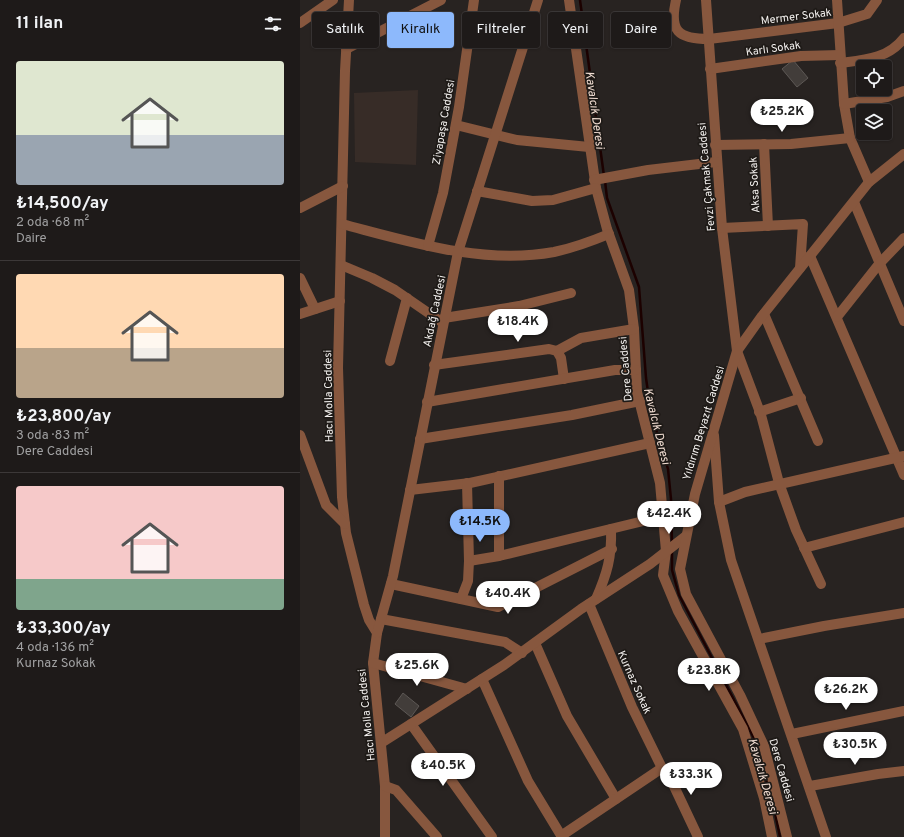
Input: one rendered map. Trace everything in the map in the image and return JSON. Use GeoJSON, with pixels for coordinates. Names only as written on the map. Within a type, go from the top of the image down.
{"type":"FeatureCollection","features":[{"type":"Feature","properties":{"kind":"street"},"geometry":{"type":"LineString","coordinates":[[300,23],[333,0]]}},
{"type":"Feature","properties":{"kind":"street","name":"Hacı Molla Caddesi"},"geometry":{"type":"LineString","coordinates":[[349,0],[346,49],[338,368],[342,497],[345,524],[364,605],[369,620],[377,633],[373,663],[385,786],[383,836]]}},
{"type":"Feature","properties":{"kind":"street"},"geometry":{"type":"LineString","coordinates":[[346,49],[441,0]]}},
{"type":"Feature","properties":{"kind":"street","name":"Ziyapaşa Caddesi"},"geometry":{"type":"LineString","coordinates":[[428,246],[443,193],[456,126],[474,0]]}},
{"type":"Feature","properties":{"kind":"street","name":"Akdağ Caddesi"},"geometry":{"type":"LineString","coordinates":[[377,633],[390,584],[410,490],[458,252],[538,0]]}},
{"type":"Feature","properties":{"kind":"street","name":"Dere Caddesi"},"geometry":{"type":"LineString","coordinates":[[569,0],[589,147],[609,234],[629,290],[640,401],[660,483],[664,516],[666,551],[663,575],[678,611],[742,727],[764,798],[772,837]]}},
{"type":"Feature","properties":{"kind":"street","name":"Mermer Sokak"},"geometry":{"type":"LineString","coordinates":[[676,0],[672,14],[677,30],[682,36],[692,39],[709,39],[838,23],[867,14],[877,0]]}},
{"type":"Feature","properties":{"kind":"street","name":"Fevzi Çakmak Caddesi"},"geometry":{"type":"LineString","coordinates":[[706,0],[716,162],[722,228],[737,351]]}},
{"type":"Feature","properties":{"kind":"street"},"geometry":{"type":"LineString","coordinates":[[837,0],[844,104],[850,138],[869,182]]}},
{"type":"Feature","properties":{"kind":"street","name":"Karlı Sokak"},"geometry":{"type":"LineString","coordinates":[[710,69],[801,56],[840,59],[876,58],[890,52],[904,38]]}},
{"type":"Feature","properties":{"kind":"street"},"geometry":{"type":"LineString","coordinates":[[844,104],[887,97],[904,91]]}},
{"type":"Feature","properties":{"kind":"street"},"geometry":{"type":"LineString","coordinates":[[456,126],[494,135],[548,144],[589,147]]}},
{"type":"Feature","properties":{"kind":"street"},"geometry":{"type":"LineString","coordinates":[[715,144],[791,144],[850,138]]}},
{"type":"Feature","properties":{"kind":"street","name":"Aksa Sokak"},"geometry":{"type":"LineString","coordinates":[[764,144],[768,226]]}},
{"type":"Feature","properties":{"kind":"street","name":"Yıldırım Beyazıt Caddesi"},"geometry":{"type":"LineString","coordinates":[[686,536],[696,489],[737,351],[764,314],[869,182],[903,159]]}},
{"type":"Feature","properties":{"kind":"street"},"geometry":{"type":"LineString","coordinates":[[477,191],[532,201],[553,200],[597,182],[619,175],[716,162]]}},
{"type":"Feature","properties":{"kind":"street"},"geometry":{"type":"LineString","coordinates":[[300,208],[343,186]]}},
{"type":"Feature","properties":{"kind":"street"},"geometry":{"type":"LineString","coordinates":[[854,202],[904,321]]}},
{"type":"Feature","properties":{"kind":"street"},"geometry":{"type":"LineString","coordinates":[[342,224],[428,246],[458,252],[510,256],[554,252],[609,234]]}},
{"type":"Feature","properties":{"kind":"street"},"geometry":{"type":"LineString","coordinates":[[722,228],[803,224],[800,268]]}},
{"type":"Feature","properties":{"kind":"street"},"geometry":{"type":"LineString","coordinates":[[837,317],[879,264],[904,238]]}},
{"type":"Feature","properties":{"kind":"street"},"geometry":{"type":"LineString","coordinates":[[810,256],[901,456],[904,475]]}},
{"type":"Feature","properties":{"kind":"street"},"geometry":{"type":"LineString","coordinates":[[341,266],[372,278],[444,320],[518,306],[571,293]]}},
{"type":"Feature","properties":{"kind":"street"},"geometry":{"type":"LineString","coordinates":[[300,278],[315,309]]}},
{"type":"Feature","properties":{"kind":"street"},"geometry":{"type":"LineString","coordinates":[[390,361],[407,298]]}},
{"type":"Feature","properties":{"kind":"street"},"geometry":{"type":"LineString","coordinates":[[300,314],[340,301]]}},
{"type":"Feature","properties":{"kind":"street"},"geometry":{"type":"LineString","coordinates":[[764,314],[801,398],[818,442]]}},
{"type":"Feature","properties":{"kind":"street"},"geometry":{"type":"LineString","coordinates":[[434,366],[549,349],[557,351],[581,338],[634,329]]}},
{"type":"Feature","properties":{"kind":"street"},"geometry":{"type":"LineString","coordinates":[[557,351],[561,358],[564,379]]}},
{"type":"Feature","properties":{"kind":"street"},"geometry":{"type":"LineString","coordinates":[[737,351],[759,412],[779,483],[796,530],[821,584]]}},
{"type":"Feature","properties":{"kind":"street"},"geometry":{"type":"LineString","coordinates":[[427,402],[616,370],[636,370]]}},
{"type":"Feature","properties":{"kind":"street"},"geometry":{"type":"LineString","coordinates":[[759,412],[801,398]]}},
{"type":"Feature","properties":{"kind":"street"},"geometry":{"type":"LineString","coordinates":[[420,439],[572,415],[640,401]]}},
{"type":"Feature","properties":{"kind":"street"},"geometry":{"type":"LineString","coordinates":[[714,429],[719,502],[731,560],[810,786],[826,837]]}},
{"type":"Feature","properties":{"kind":"street"},"geometry":{"type":"LineString","coordinates":[[300,436],[326,505],[345,524]]}},
{"type":"Feature","properties":{"kind":"street"},"geometry":{"type":"LineString","coordinates":[[410,490],[468,483],[650,444]]}},
{"type":"Feature","properties":{"kind":"street"},"geometry":{"type":"LineString","coordinates":[[719,502],[745,492],[779,483],[901,456]]}},
{"type":"Feature","properties":{"kind":"street"},"geometry":{"type":"LineString","coordinates":[[499,476],[499,556]]}},
{"type":"Feature","properties":{"kind":"street"},"geometry":{"type":"LineString","coordinates":[[461,599],[468,581],[468,483]]}},
{"type":"Feature","properties":{"kind":"street"},"geometry":{"type":"LineString","coordinates":[[469,561],[499,556],[664,516]]}},
{"type":"Feature","properties":{"kind":"street"},"geometry":{"type":"LineString","coordinates":[[804,548],[904,522]]}},
{"type":"Feature","properties":{"kind":"street"},"geometry":{"type":"LineString","coordinates":[[593,602],[608,573],[612,549],[611,529]]}},
{"type":"Feature","properties":{"kind":"street"},"geometry":{"type":"LineString","coordinates":[[381,743],[522,653],[593,602],[650,564],[686,536]]}},
{"type":"Feature","properties":{"kind":"street","name":"Dere Caddesi"},"geometry":{"type":"LineString","coordinates":[[686,536],[680,568],[686,594],[764,746],[787,837]]}},
{"type":"Feature","properties":{"kind":"street"},"geometry":{"type":"LineString","coordinates":[[390,584],[498,607],[612,549]]}},
{"type":"Feature","properties":{"kind":"street","name":"Kurnaz Sokak"},"geometry":{"type":"LineString","coordinates":[[593,602],[632,707],[662,768],[673,784],[698,837]]}},
{"type":"Feature","properties":{"kind":"street"},"geometry":{"type":"LineString","coordinates":[[759,639],[824,626],[904,613]]}},
{"type":"Feature","properties":{"kind":"street"},"geometry":{"type":"LineString","coordinates":[[381,619],[505,642],[522,653]]}},
{"type":"Feature","properties":{"kind":"street"},"geometry":{"type":"LineString","coordinates":[[535,643],[567,716],[616,799]]}},
{"type":"Feature","properties":{"kind":"street"},"geometry":{"type":"LineString","coordinates":[[373,663],[467,689]]}},
{"type":"Feature","properties":{"kind":"street"},"geometry":{"type":"LineString","coordinates":[[482,679],[528,781],[561,836],[662,768]]}},
{"type":"Feature","properties":{"kind":"street"},"geometry":{"type":"LineString","coordinates":[[792,734],[904,711]]}},
{"type":"Feature","properties":{"kind":"street"},"geometry":{"type":"LineString","coordinates":[[742,727],[753,723]]}},
{"type":"Feature","properties":{"kind":"street"},"geometry":{"type":"LineString","coordinates":[[411,724],[492,837]]}},
{"type":"Feature","properties":{"kind":"street"},"geometry":{"type":"LineString","coordinates":[[810,786],[904,771]]}},
{"type":"Feature","properties":{"kind":"street"},"geometry":{"type":"LineString","coordinates":[[385,786],[396,790],[437,837]]}},
{"type":"Feature","properties":{"kind":"shaded area"},"geometry":{"type":"Polygon","coordinates":[[[418,90],[416,165],[355,162],[354,93],[418,90]]]}},
{"type":"Feature","properties":{"kind":"building"},"geometry":{"type":"Polygon","coordinates":[[[793,60],[808,78],[797,87],[782,69],[793,60]]]}},
{"type":"Feature","properties":{"kind":"building"},"geometry":{"type":"Polygon","coordinates":[[[403,693],[419,706],[411,717],[395,704],[403,693]]]}},
{"type":"Feature","properties":{"kind":"waterway","name":"Kavalcık Deresi"},"geometry":{"type":"LineString","coordinates":[[580,0],[604,176]]}},
{"type":"Feature","properties":{"kind":"waterway","name":"Kavalcık Deresi"},"geometry":{"type":"LineString","coordinates":[[605,181],[607,198],[639,287],[646,378],[651,413],[668,469],[671,499],[672,543]]}},
{"type":"Feature","properties":{"kind":"waterway","name":"Kavalcık Deresi"},"geometry":{"type":"LineString","coordinates":[[672,550],[672,570],[679,595],[754,738],[773,803],[780,837]]}}]}
